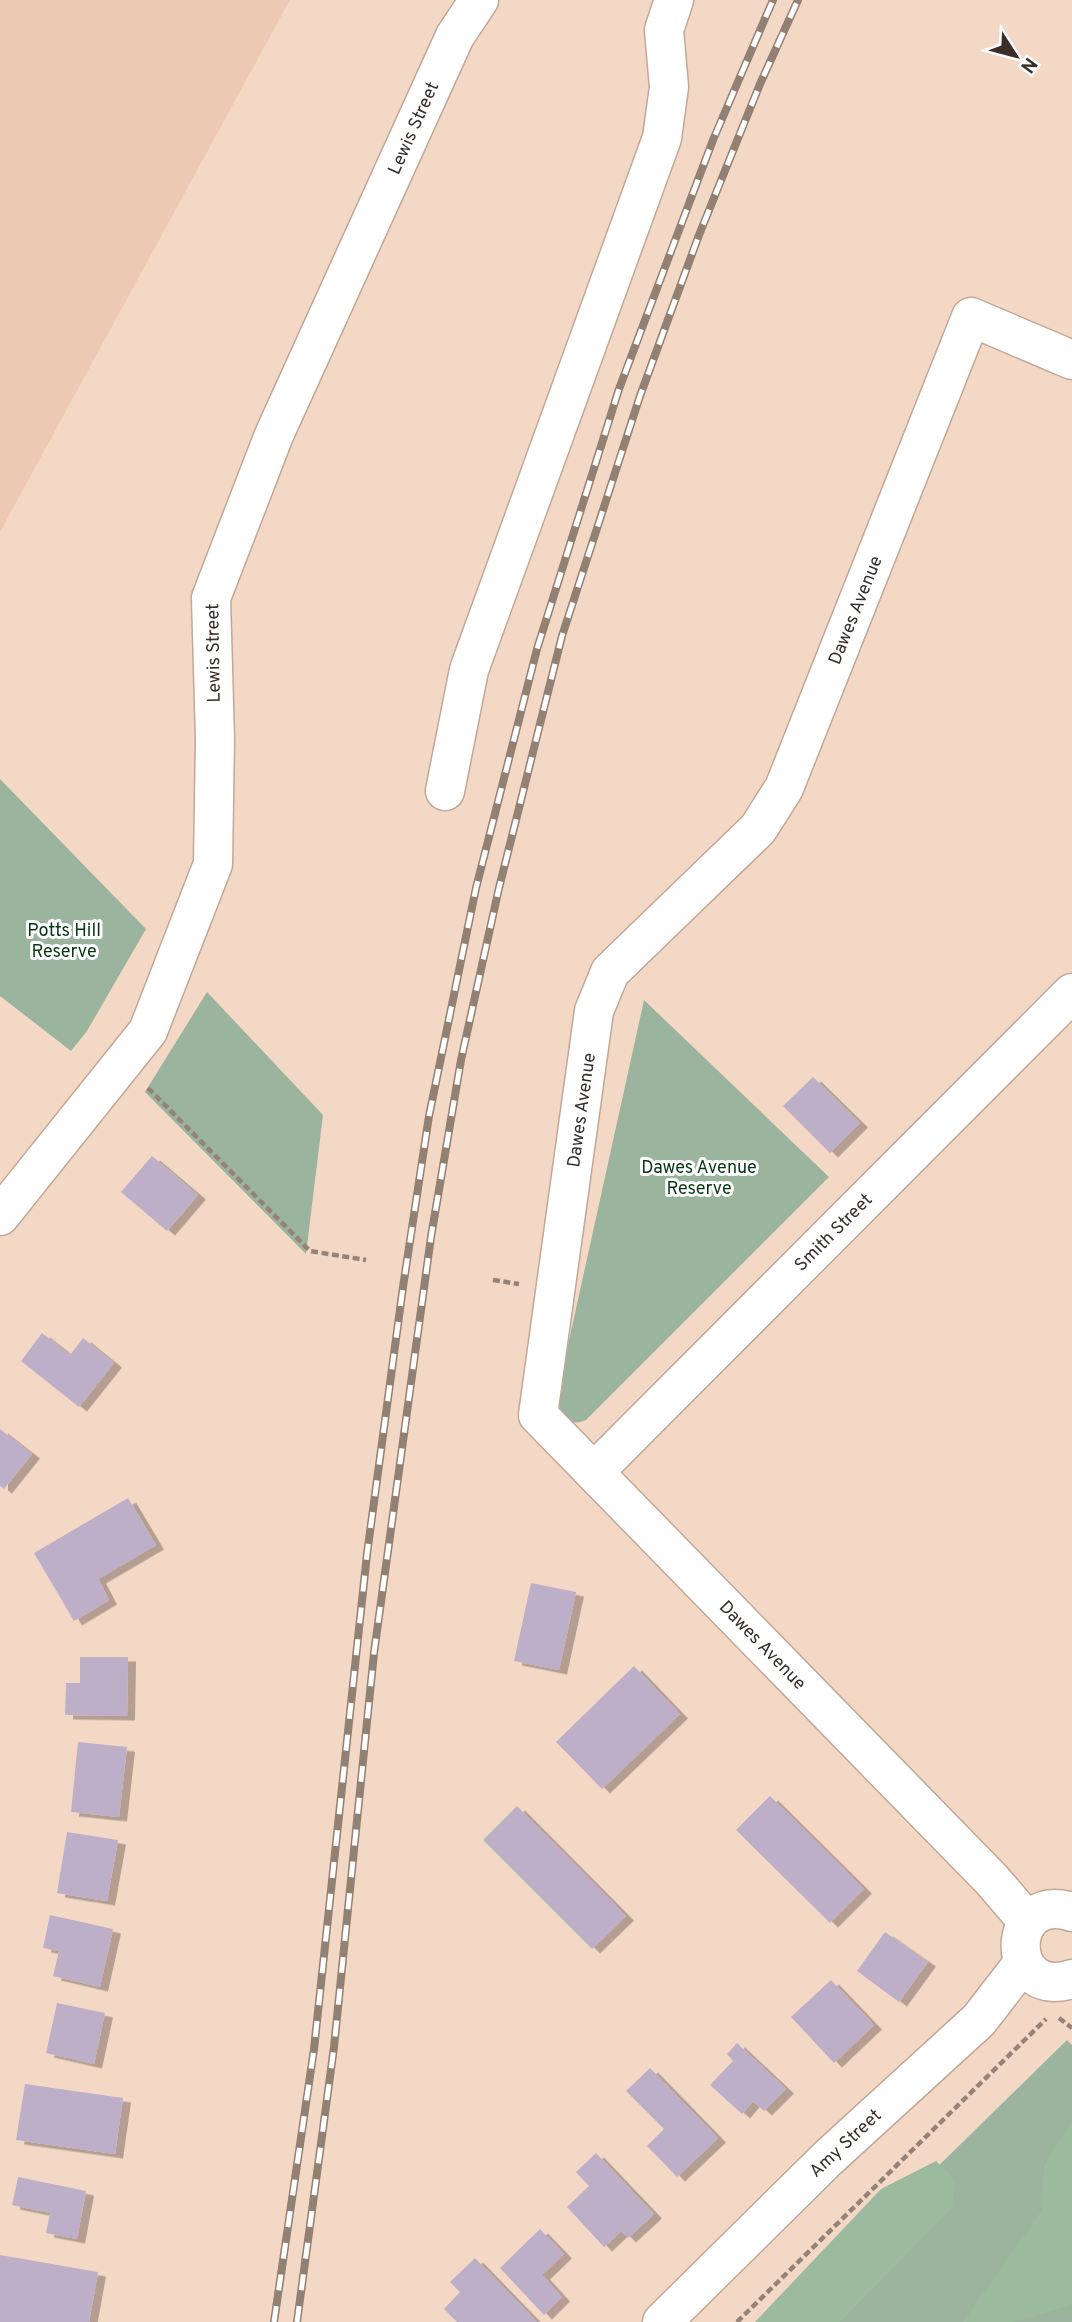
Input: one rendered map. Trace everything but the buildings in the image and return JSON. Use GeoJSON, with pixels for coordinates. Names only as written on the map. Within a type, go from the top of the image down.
{"type":"FeatureCollection","features":[{"type":"Feature","properties":{"kind":"street","name":"Lewis Street"},"geometry":{"type":"LineString","coordinates":[[0,1216],[148,1031],[213,864],[215,739],[211,598],[274,435],[455,36],[479,0]]}},
{"type":"Feature","properties":{"kind":"street"},"geometry":{"type":"LineString","coordinates":[[445,791],[469,670],[662,138],[669,87],[664,30],[674,0]]}},
{"type":"Feature","properties":{"kind":"street","name":"Dawes Avenue"},"geometry":{"type":"LineString","coordinates":[[1028,1922],[992,1880],[538,1415],[594,1011],[610,972],[758,829],[784,788],[971,317],[1072,360]]}},
{"type":"Feature","properties":{"kind":"street","name":"Smith Street"},"geometry":{"type":"LineString","coordinates":[[594,1472],[1072,993]]}},
{"type":"Feature","properties":{"kind":"street"},"geometry":{"type":"LineString","coordinates":[[1072,1912],[1061,1908],[1037,1914],[1028,1922],[1020,1942],[1023,1963],[1039,1979],[1061,1983],[1072,1979]]}},
{"type":"Feature","properties":{"kind":"street","name":"Amy Street"},"geometry":{"type":"LineString","coordinates":[[662,2322],[828,2158],[979,2020],[1023,1963]]}},
{"type":"Feature","properties":{"kind":"path"},"geometry":{"type":"LineString","coordinates":[[120,1066],[160,1098],[310,1251],[366,1260]]}},
{"type":"Feature","properties":{"kind":"path"},"geometry":{"type":"LineString","coordinates":[[737,2322],[1046,2019],[1059,2018],[1072,2028]]}},
{"type":"Feature","properties":{"kind":"shaded area"},"geometry":{"type":"Polygon","coordinates":[[[0,0],[290,0],[0,532],[0,0]]]}},
{"type":"Feature","properties":{"kind":"green space","name":"Potts Hill Reserve"},"geometry":{"type":"Polygon","coordinates":[[[0,779],[146,929],[87,1031],[71,1051],[0,996],[0,779]]]}},
{"type":"Feature","properties":{"kind":"green space"},"geometry":{"type":"Polygon","coordinates":[[[207,992],[323,1115],[306,1254],[145,1092],[207,992]]]}},
{"type":"Feature","properties":{"kind":"green space","name":"Dawes Avenue Reserve"},"geometry":{"type":"Polygon","coordinates":[[[644,1000],[829,1177],[586,1420],[574,1422],[565,1417],[557,1395],[644,1000]]]}},
{"type":"Feature","properties":{"kind":"green space"},"geometry":{"type":"Polygon","coordinates":[[[1067,2040],[1072,2045],[1072,2322],[779,2322],[1067,2040]]]}},
{"type":"Feature","properties":{"kind":"green space"},"geometry":{"type":"Polygon","coordinates":[[[1072,2120],[1072,2305],[1014,2322],[963,2322],[1042,2210],[1044,2165],[1072,2120]]]}},
{"type":"Feature","properties":{"kind":"green space"},"geometry":{"type":"Polygon","coordinates":[[[936,2161],[956,2181],[952,2208],[840,2322],[755,2322],[881,2189],[936,2161]]]}},
{"type":"Feature","properties":{"kind":"railway"},"geometry":{"type":"LineString","coordinates":[[274,2322],[314,2049],[367,1554],[403,1287],[429,1116],[476,888],[537,649],[619,389],[713,140],[773,0]]}},
{"type":"Feature","properties":{"kind":"railway"},"geometry":{"type":"LineString","coordinates":[[297,2322],[334,2047],[374,1653],[431,1237],[461,1060],[499,888],[562,636],[640,396],[699,235],[760,84],[798,0]]}}]}
